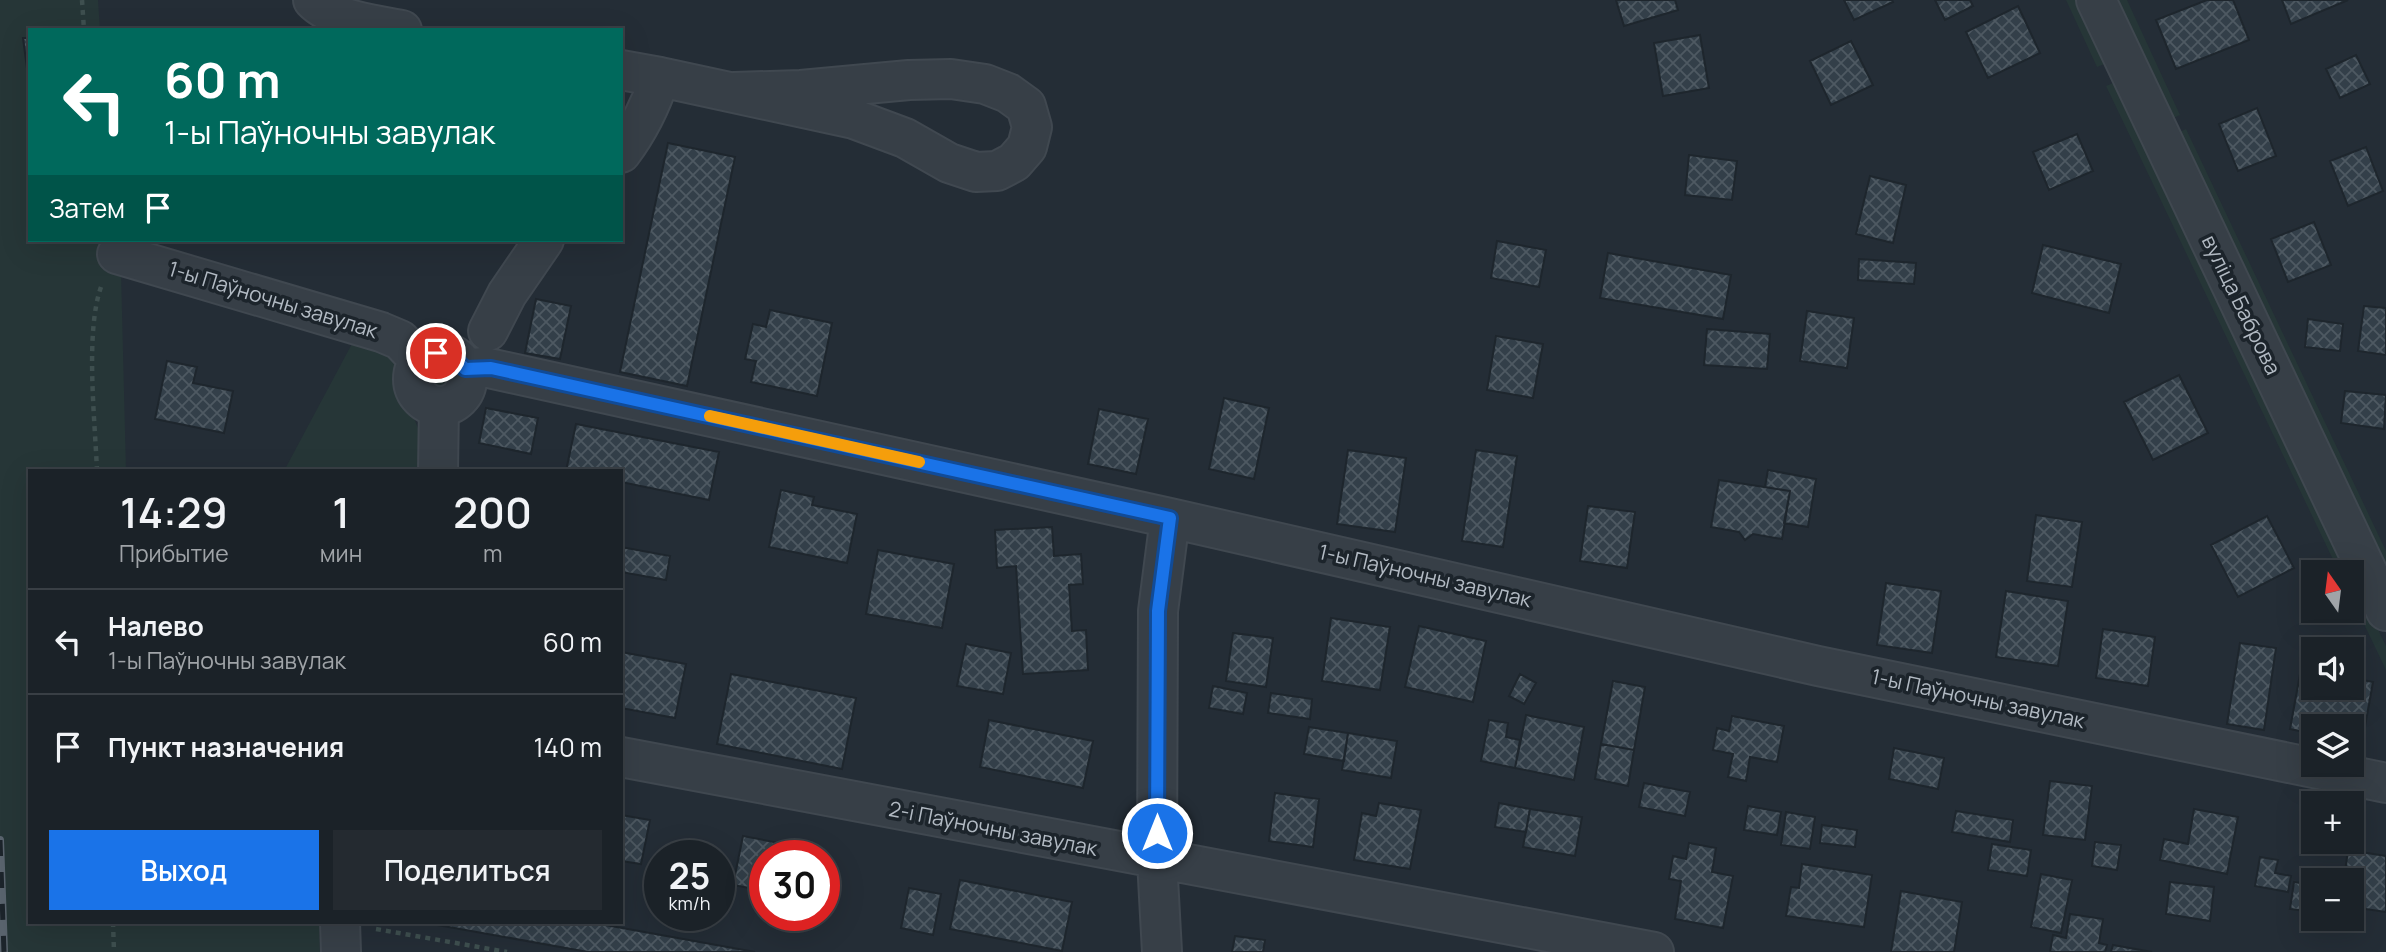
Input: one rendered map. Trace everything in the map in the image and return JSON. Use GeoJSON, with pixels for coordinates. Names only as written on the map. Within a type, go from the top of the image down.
{"type":"FeatureCollection","features":[{"type":"Feature","properties":{"kind":"street"},"geometry":{"type":"LineString","coordinates":[[313,0],[347,18],[393,28]]}},
{"type":"Feature","properties":{"kind":"street","name":"вуліца Баброва"},"geometry":{"type":"LineString","coordinates":[[2096,0],[2386,611]]}},
{"type":"Feature","properties":{"kind":"street"},"geometry":{"type":"LineString","coordinates":[[623,70],[854,119],[905,138],[949,163],[976,172],[997,171],[1014,162],[1027,147],[1032,127],[1026,106],[1009,93],[985,84],[951,79],[734,92]]}},
{"type":"Feature","properties":{"kind":"street"},"geometry":{"type":"LineString","coordinates":[[623,150],[639,130],[652,103],[660,77]]}},
{"type":"Feature","properties":{"kind":"street"},"geometry":{"type":"LineString","coordinates":[[488,331],[507,293],[543,242]]}},
{"type":"Feature","properties":{"kind":"street","name":"1-ы Паўночны завулак"},"geometry":{"type":"LineString","coordinates":[[117,254],[382,332],[400,340],[420,361],[436,353],[444,353],[460,361],[465,369],[491,368],[1170,518],[1818,666],[2386,783]]}},
{"type":"Feature","properties":{"kind":"street"},"geometry":{"type":"LineString","coordinates":[[420,361],[415,368],[413,386],[422,400],[439,406],[447,405],[462,394],[467,378],[465,369]]}},
{"type":"Feature","properties":{"kind":"street"},"geometry":{"type":"LineString","coordinates":[[439,406],[439,469]]}},
{"type":"Feature","properties":{"kind":"street"},"geometry":{"type":"LineString","coordinates":[[1162,952],[1157,860],[1158,611],[1170,518]]}},
{"type":"Feature","properties":{"kind":"street","name":"2-і Паўночны завулак"},"geometry":{"type":"LineString","coordinates":[[623,757],[1654,952]]}},
{"type":"Feature","properties":{"kind":"street"},"geometry":{"type":"LineString","coordinates":[[340,924],[341,952]]}},
{"type":"Feature","properties":{"kind":"path"},"geometry":{"type":"LineString","coordinates":[[82,0],[84,28]]}},
{"type":"Feature","properties":{"kind":"path"},"geometry":{"type":"LineString","coordinates":[[97,469],[93,355],[96,301],[117,254]]}},
{"type":"Feature","properties":{"kind":"path"},"geometry":{"type":"LineString","coordinates":[[113,924],[114,952]]}},
{"type":"Feature","properties":{"kind":"path"},"geometry":{"type":"LineString","coordinates":[[351,924],[507,952]]}},
{"type":"Feature","properties":{"kind":"shaded area"},"geometry":{"type":"Polygon","coordinates":[[[0,0],[98,0],[100,28],[28,28],[28,242],[114,242],[121,272],[126,469],[28,469],[28,924],[319,924],[320,952],[0,952],[0,0]]]}},
{"type":"Feature","properties":{"kind":"shaded area"},"geometry":{"type":"Polygon","coordinates":[[[2066,0],[2077,0],[2107,63],[2097,67],[2066,0]]]}},
{"type":"Feature","properties":{"kind":"shaded area"},"geometry":{"type":"Polygon","coordinates":[[[2114,0],[2127,0],[2180,115],[2169,120],[2114,0]]]}},
{"type":"Feature","properties":{"kind":"shaded area"},"geometry":{"type":"Polygon","coordinates":[[[2116,82],[2345,560],[2333,560],[2106,86],[2116,82]]]}},
{"type":"Feature","properties":{"kind":"shaded area"},"geometry":{"type":"Polygon","coordinates":[[[2186,129],[2386,551],[2386,577],[2176,134],[2186,129]]]}},
{"type":"Feature","properties":{"kind":"shaded area"},"geometry":{"type":"Polygon","coordinates":[[[354,340],[376,347],[394,358],[404,394],[418,428],[422,469],[285,469],[354,340]]]}},
{"type":"Feature","properties":{"kind":"shaded area"},"geometry":{"type":"Polygon","coordinates":[[[437,358],[451,361],[460,385],[452,396],[426,395],[421,390],[419,376],[437,358]]]}},
{"type":"Feature","properties":{"kind":"shaded area"},"geometry":{"type":"Polygon","coordinates":[[[2364,600],[2386,646],[2386,670],[2363,623],[2364,600]]]}},
{"type":"Feature","properties":{"kind":"building"},"geometry":{"type":"Polygon","coordinates":[[[1616,0],[1675,0],[1678,10],[1624,26],[1616,0]]]}},
{"type":"Feature","properties":{"kind":"building"},"geometry":{"type":"Polygon","coordinates":[[[1844,0],[1892,0],[1893,2],[1854,20],[1844,0]]]}},
{"type":"Feature","properties":{"kind":"building"},"geometry":{"type":"Polygon","coordinates":[[[1935,0],[1970,0],[1973,6],[1945,20],[1935,0]]]}},
{"type":"Feature","properties":{"kind":"building"},"geometry":{"type":"Polygon","coordinates":[[[2207,0],[2233,0],[2249,40],[2176,69],[2156,20],[2207,0]]]}},
{"type":"Feature","properties":{"kind":"building"},"geometry":{"type":"Polygon","coordinates":[[[2282,0],[2348,0],[2291,24],[2282,0]]]}},
{"type":"Feature","properties":{"kind":"building"},"geometry":{"type":"Polygon","coordinates":[[[2018,6],[2040,53],[1988,78],[1966,32],[2018,6]]]}},
{"type":"Feature","properties":{"kind":"building"},"geometry":{"type":"Polygon","coordinates":[[[1700,35],[1709,88],[1663,96],[1654,43],[1700,35]]]}},
{"type":"Feature","properties":{"kind":"building"},"geometry":{"type":"Polygon","coordinates":[[[23,38],[28,38],[27,68],[23,38]]]}},
{"type":"Feature","properties":{"kind":"building"},"geometry":{"type":"Polygon","coordinates":[[[1851,41],[1873,85],[1831,105],[1810,61],[1851,41]]]}},
{"type":"Feature","properties":{"kind":"building"},"geometry":{"type":"Polygon","coordinates":[[[2356,55],[2370,84],[2340,98],[2326,69],[2356,55]]]}},
{"type":"Feature","properties":{"kind":"building"},"geometry":{"type":"Polygon","coordinates":[[[2257,108],[2276,156],[2238,171],[2219,124],[2257,108]]]}},
{"type":"Feature","properties":{"kind":"building"},"geometry":{"type":"Polygon","coordinates":[[[2077,134],[2093,171],[2049,190],[2033,152],[2077,134]]]}},
{"type":"Feature","properties":{"kind":"building"},"geometry":{"type":"Polygon","coordinates":[[[668,143],[735,157],[687,386],[620,372],[668,143]]]}},
{"type":"Feature","properties":{"kind":"building"},"geometry":{"type":"Polygon","coordinates":[[[2366,147],[2383,191],[2348,206],[2330,161],[2366,147]]]}},
{"type":"Feature","properties":{"kind":"building"},"geometry":{"type":"Polygon","coordinates":[[[1689,155],[1737,161],[1732,200],[1685,195],[1689,155]]]}},
{"type":"Feature","properties":{"kind":"building"},"geometry":{"type":"Polygon","coordinates":[[[1870,176],[1906,185],[1893,243],[1856,234],[1870,176]]]}},
{"type":"Feature","properties":{"kind":"building"},"geometry":{"type":"Polygon","coordinates":[[[2314,222],[2331,265],[2288,282],[2271,239],[2314,222]]]}},
{"type":"Feature","properties":{"kind":"building"},"geometry":{"type":"Polygon","coordinates":[[[1497,241],[1546,250],[1539,287],[1491,278],[1497,241]]]}},
{"type":"Feature","properties":{"kind":"building"},"geometry":{"type":"Polygon","coordinates":[[[2043,245],[2121,264],[2109,313],[2032,293],[2043,245]]]}},
{"type":"Feature","properties":{"kind":"building"},"geometry":{"type":"Polygon","coordinates":[[[1608,253],[1731,275],[1723,319],[1600,298],[1608,253]]]}},
{"type":"Feature","properties":{"kind":"building"},"geometry":{"type":"Polygon","coordinates":[[[1859,259],[1916,263],[1914,284],[1858,280],[1859,259]]]}},
{"type":"Feature","properties":{"kind":"building"},"geometry":{"type":"Polygon","coordinates":[[[536,299],[571,306],[560,359],[525,353],[536,299]]]}},
{"type":"Feature","properties":{"kind":"building"},"geometry":{"type":"Polygon","coordinates":[[[2364,306],[2386,308],[2386,355],[2358,351],[2364,306]]]}},
{"type":"Feature","properties":{"kind":"building"},"geometry":{"type":"Polygon","coordinates":[[[770,310],[832,323],[817,396],[751,382],[756,361],[745,359],[753,324],[766,327],[770,310]]]}},
{"type":"Feature","properties":{"kind":"building"},"geometry":{"type":"Polygon","coordinates":[[[1807,311],[1854,318],[1847,368],[1800,361],[1807,311]]]}},
{"type":"Feature","properties":{"kind":"building"},"geometry":{"type":"Polygon","coordinates":[[[2308,319],[2343,324],[2340,351],[2305,347],[2308,319]]]}},
{"type":"Feature","properties":{"kind":"building"},"geometry":{"type":"Polygon","coordinates":[[[1707,329],[1770,334],[1767,369],[1704,365],[1707,329]]]}},
{"type":"Feature","properties":{"kind":"building"},"geometry":{"type":"Polygon","coordinates":[[[1496,336],[1543,344],[1533,398],[1487,390],[1496,336]]]}},
{"type":"Feature","properties":{"kind":"building"},"geometry":{"type":"Polygon","coordinates":[[[167,361],[197,367],[193,383],[233,391],[224,433],[155,419],[167,361]]]}},
{"type":"Feature","properties":{"kind":"building"},"geometry":{"type":"Polygon","coordinates":[[[2179,375],[2208,433],[2153,460],[2124,402],[2179,375]]]}},
{"type":"Feature","properties":{"kind":"building"},"geometry":{"type":"Polygon","coordinates":[[[2345,391],[2386,395],[2384,429],[2341,423],[2345,391]]]}},
{"type":"Feature","properties":{"kind":"building"},"geometry":{"type":"Polygon","coordinates":[[[1224,398],[1269,408],[1254,479],[1209,469],[1224,398]]]}},
{"type":"Feature","properties":{"kind":"building"},"geometry":{"type":"Polygon","coordinates":[[[486,408],[538,418],[531,454],[479,443],[486,408]]]}},
{"type":"Feature","properties":{"kind":"building"},"geometry":{"type":"Polygon","coordinates":[[[1099,409],[1148,419],[1136,474],[1088,464],[1099,409]]]}},
{"type":"Feature","properties":{"kind":"building"},"geometry":{"type":"Polygon","coordinates":[[[576,424],[719,452],[709,500],[623,482],[623,469],[566,469],[576,424]]]}},
{"type":"Feature","properties":{"kind":"building"},"geometry":{"type":"Polygon","coordinates":[[[1348,450],[1406,458],[1395,532],[1337,524],[1348,450]]]}},
{"type":"Feature","properties":{"kind":"building"},"geometry":{"type":"Polygon","coordinates":[[[1476,450],[1517,456],[1503,547],[1462,541],[1476,450]]]}},
{"type":"Feature","properties":{"kind":"building"},"geometry":{"type":"Polygon","coordinates":[[[1768,470],[1816,479],[1808,527],[1784,523],[1790,491],[1765,487],[1768,470]]]}},
{"type":"Feature","properties":{"kind":"building"},"geometry":{"type":"Polygon","coordinates":[[[1719,480],[1790,491],[1782,539],[1753,534],[1745,540],[1739,532],[1711,527],[1719,480]]]}},
{"type":"Feature","properties":{"kind":"building"},"geometry":{"type":"Polygon","coordinates":[[[781,490],[814,497],[812,505],[857,514],[847,563],[769,547],[781,490]]]}},
{"type":"Feature","properties":{"kind":"building"},"geometry":{"type":"Polygon","coordinates":[[[1588,506],[1635,512],[1627,568],[1580,561],[1588,506]]]}},
{"type":"Feature","properties":{"kind":"building"},"geometry":{"type":"Polygon","coordinates":[[[2036,515],[2082,522],[2072,587],[2027,581],[2036,515]]]}},
{"type":"Feature","properties":{"kind":"building"},"geometry":{"type":"Polygon","coordinates":[[[2267,516],[2294,568],[2238,597],[2211,545],[2267,516]]]}},
{"type":"Feature","properties":{"kind":"building"},"geometry":{"type":"Polygon","coordinates":[[[1052,527],[1054,556],[1081,554],[1083,584],[1069,585],[1072,631],[1086,630],[1088,670],[1023,674],[1016,566],[997,568],[995,530],[1052,527]]]}},
{"type":"Feature","properties":{"kind":"building"},"geometry":{"type":"Polygon","coordinates":[[[623,547],[670,556],[666,580],[623,572],[623,547]]]}},
{"type":"Feature","properties":{"kind":"building"},"geometry":{"type":"Polygon","coordinates":[[[878,550],[954,564],[942,628],[866,614],[878,550]]]}},
{"type":"Feature","properties":{"kind":"building"},"geometry":{"type":"Polygon","coordinates":[[[1886,583],[1941,591],[1932,653],[1877,645],[1886,583]]]}},
{"type":"Feature","properties":{"kind":"building"},"geometry":{"type":"Polygon","coordinates":[[[2006,591],[2068,601],[2058,666],[1996,657],[2006,591]]]}},
{"type":"Feature","properties":{"kind":"building"},"geometry":{"type":"Polygon","coordinates":[[[1331,618],[1390,627],[1380,690],[1322,681],[1331,618]]]}},
{"type":"Feature","properties":{"kind":"building"},"geometry":{"type":"Polygon","coordinates":[[[1419,626],[1486,641],[1473,702],[1405,687],[1419,626]]]}},
{"type":"Feature","properties":{"kind":"building"},"geometry":{"type":"Polygon","coordinates":[[[2103,629],[2155,637],[2148,686],[2096,678],[2103,629]]]}},
{"type":"Feature","properties":{"kind":"building"},"geometry":{"type":"Polygon","coordinates":[[[1233,633],[1273,638],[1266,687],[1226,681],[1233,633]]]}},
{"type":"Feature","properties":{"kind":"building"},"geometry":{"type":"Polygon","coordinates":[[[2240,643],[2276,648],[2264,730],[2227,724],[2240,643]]]}},
{"type":"Feature","properties":{"kind":"building"},"geometry":{"type":"Polygon","coordinates":[[[966,644],[1011,653],[1003,694],[957,686],[966,644]]]}},
{"type":"Feature","properties":{"kind":"building"},"geometry":{"type":"Polygon","coordinates":[[[623,652],[686,664],[675,718],[623,708],[623,652]]]}},
{"type":"Feature","properties":{"kind":"building"},"geometry":{"type":"Polygon","coordinates":[[[2301,669],[2301,700],[2364,700],[2364,680],[2373,682],[2364,732],[2364,714],[2301,714],[2301,731],[2290,729],[2301,669]]]}},
{"type":"Feature","properties":{"kind":"building"},"geometry":{"type":"Polygon","coordinates":[[[731,674],[856,698],[842,769],[717,744],[731,674]]]}},
{"type":"Feature","properties":{"kind":"building"},"geometry":{"type":"Polygon","coordinates":[[[1520,674],[1536,683],[1524,704],[1509,696],[1520,674]]]}},
{"type":"Feature","properties":{"kind":"building"},"geometry":{"type":"Polygon","coordinates":[[[1613,681],[1645,687],[1634,750],[1601,744],[1613,681]]]}},
{"type":"Feature","properties":{"kind":"building"},"geometry":{"type":"Polygon","coordinates":[[[1213,686],[1247,693],[1243,714],[1209,708],[1213,686]]]}},
{"type":"Feature","properties":{"kind":"building"},"geometry":{"type":"Polygon","coordinates":[[[1271,693],[1312,699],[1310,719],[1268,713],[1271,693]]]}},
{"type":"Feature","properties":{"kind":"building"},"geometry":{"type":"Polygon","coordinates":[[[1526,715],[1584,727],[1574,780],[1515,768],[1526,715]]]}},
{"type":"Feature","properties":{"kind":"building"},"geometry":{"type":"Polygon","coordinates":[[[1732,716],[1784,726],[1777,762],[1750,757],[1746,781],[1728,777],[1733,754],[1713,750],[1717,728],[1729,731],[1732,716]]]}},
{"type":"Feature","properties":{"kind":"building"},"geometry":{"type":"Polygon","coordinates":[[[989,720],[1093,741],[1083,788],[980,767],[989,720]]]}},
{"type":"Feature","properties":{"kind":"building"},"geometry":{"type":"Polygon","coordinates":[[[1489,720],[1508,723],[1506,737],[1520,740],[1515,768],[1481,761],[1489,720]]]}},
{"type":"Feature","properties":{"kind":"building"},"geometry":{"type":"Polygon","coordinates":[[[1309,727],[1348,733],[1344,761],[1304,754],[1309,727]]]}},
{"type":"Feature","properties":{"kind":"building"},"geometry":{"type":"Polygon","coordinates":[[[1348,733],[1397,741],[1391,778],[1342,770],[1348,733]]]}},
{"type":"Feature","properties":{"kind":"building"},"geometry":{"type":"Polygon","coordinates":[[[1601,744],[1634,750],[1628,786],[1595,779],[1601,744]]]}},
{"type":"Feature","properties":{"kind":"building"},"geometry":{"type":"Polygon","coordinates":[[[1894,748],[1944,758],[1938,789],[1889,779],[1894,748]]]}},
{"type":"Feature","properties":{"kind":"building"},"geometry":{"type":"Polygon","coordinates":[[[2050,781],[2092,786],[2085,840],[2043,835],[2050,781]]]}},
{"type":"Feature","properties":{"kind":"building"},"geometry":{"type":"Polygon","coordinates":[[[1644,783],[1690,792],[1685,816],[1639,807],[1644,783]]]}},
{"type":"Feature","properties":{"kind":"building"},"geometry":{"type":"Polygon","coordinates":[[[1275,793],[1319,799],[1313,847],[1269,841],[1275,793]]]}},
{"type":"Feature","properties":{"kind":"building"},"geometry":{"type":"Polygon","coordinates":[[[1379,803],[1421,810],[1410,869],[1354,860],[1362,813],[1376,816],[1379,803]]]}},
{"type":"Feature","properties":{"kind":"building"},"geometry":{"type":"Polygon","coordinates":[[[1499,803],[1530,809],[1526,832],[1495,827],[1499,803]]]}},
{"type":"Feature","properties":{"kind":"building"},"geometry":{"type":"Polygon","coordinates":[[[1748,806],[1781,812],[1777,835],[1744,830],[1748,806]]]}},
{"type":"Feature","properties":{"kind":"building"},"geometry":{"type":"Polygon","coordinates":[[[1530,809],[1582,817],[1575,856],[1523,847],[1530,809]]]}},
{"type":"Feature","properties":{"kind":"building"},"geometry":{"type":"Polygon","coordinates":[[[2194,809],[2238,817],[2227,874],[2160,860],[2164,839],[2188,844],[2194,809]]]}},
{"type":"Feature","properties":{"kind":"building"},"geometry":{"type":"Polygon","coordinates":[[[1956,811],[2013,820],[2010,842],[1952,832],[1956,811]]]}},
{"type":"Feature","properties":{"kind":"building"},"geometry":{"type":"Polygon","coordinates":[[[1786,812],[1815,817],[1810,849],[1781,845],[1786,812]]]}},
{"type":"Feature","properties":{"kind":"building"},"geometry":{"type":"Polygon","coordinates":[[[623,815],[650,820],[641,864],[623,861],[623,815]]]}},
{"type":"Feature","properties":{"kind":"building"},"geometry":{"type":"Polygon","coordinates":[[[1822,825],[1857,830],[1855,847],[1820,843],[1822,825]]]}},
{"type":"Feature","properties":{"kind":"building"},"geometry":{"type":"Polygon","coordinates":[[[743,836],[764,840],[749,840],[749,888],[735,885],[743,836]]]}},
{"type":"Feature","properties":{"kind":"building"},"geometry":{"type":"Polygon","coordinates":[[[2095,842],[2121,845],[2117,870],[2092,866],[2095,842]]]}},
{"type":"Feature","properties":{"kind":"building"},"geometry":{"type":"Polygon","coordinates":[[[1689,843],[1716,848],[1712,872],[1733,876],[1723,928],[1675,919],[1681,881],[1669,879],[1673,856],[1686,859],[1689,843]]]}},
{"type":"Feature","properties":{"kind":"building"},"geometry":{"type":"Polygon","coordinates":[[[1992,844],[2031,850],[2027,876],[1988,870],[1992,844]]]}},
{"type":"Feature","properties":{"kind":"building"},"geometry":{"type":"Polygon","coordinates":[[[2364,853],[2386,856],[2386,912],[2364,909],[2364,868],[2346,868],[2347,854],[2364,853]]]}},
{"type":"Feature","properties":{"kind":"building"},"geometry":{"type":"Polygon","coordinates":[[[2260,857],[2278,860],[2275,873],[2291,876],[2288,892],[2255,886],[2260,857]]]}},
{"type":"Feature","properties":{"kind":"building"},"geometry":{"type":"Polygon","coordinates":[[[1802,864],[1872,875],[1864,927],[1786,916],[1791,887],[1799,888],[1802,864]]]}},
{"type":"Feature","properties":{"kind":"building"},"geometry":{"type":"Polygon","coordinates":[[[2041,874],[2072,880],[2061,933],[2031,927],[2041,874]]]}},
{"type":"Feature","properties":{"kind":"building"},"geometry":{"type":"Polygon","coordinates":[[[960,880],[1072,902],[1062,951],[950,929],[960,880]]]}},
{"type":"Feature","properties":{"kind":"building"},"geometry":{"type":"Polygon","coordinates":[[[2170,882],[2214,887],[2210,921],[2166,914],[2170,882]]]}},
{"type":"Feature","properties":{"kind":"building"},"geometry":{"type":"Polygon","coordinates":[[[2294,882],[2301,883],[2301,910],[2290,909],[2294,882]]]}},
{"type":"Feature","properties":{"kind":"building"},"geometry":{"type":"Polygon","coordinates":[[[909,888],[941,894],[933,935],[901,928],[909,888]]]}},
{"type":"Feature","properties":{"kind":"building"},"geometry":{"type":"Polygon","coordinates":[[[1901,891],[1962,902],[1954,952],[1891,952],[1901,891]]]}},
{"type":"Feature","properties":{"kind":"building"},"geometry":{"type":"Polygon","coordinates":[[[2070,914],[2103,919],[2099,943],[2107,945],[2105,952],[2050,952],[2053,935],[2066,938],[2070,914]]]}},
{"type":"Feature","properties":{"kind":"building"},"geometry":{"type":"Polygon","coordinates":[[[432,924],[600,924],[755,952],[588,952],[432,924]]]}},
{"type":"Feature","properties":{"kind":"building"},"geometry":{"type":"Polygon","coordinates":[[[1235,936],[1265,940],[1263,952],[1232,952],[1235,936]]]}},
{"type":"Feature","properties":{"kind":"building"},"geometry":{"type":"Polygon","coordinates":[[[2113,945],[2152,952],[2111,952],[2113,945]]]}},
{"type":"Feature","properties":{"kind":"railway"},"geometry":{"type":"LineString","coordinates":[[0,840],[4,952]]}},
{"type":"Feature","properties":{"kind":"slow traffic"},"geometry":{"type":"LineString","coordinates":[[710,416],[919,462]]}},
{"type":"Feature","properties":{"kind":"route"},"geometry":{"type":"LineString","coordinates":[[436,353],[453,356],[465,369],[491,368],[1170,518],[1158,611],[1157,833]]}}]}
